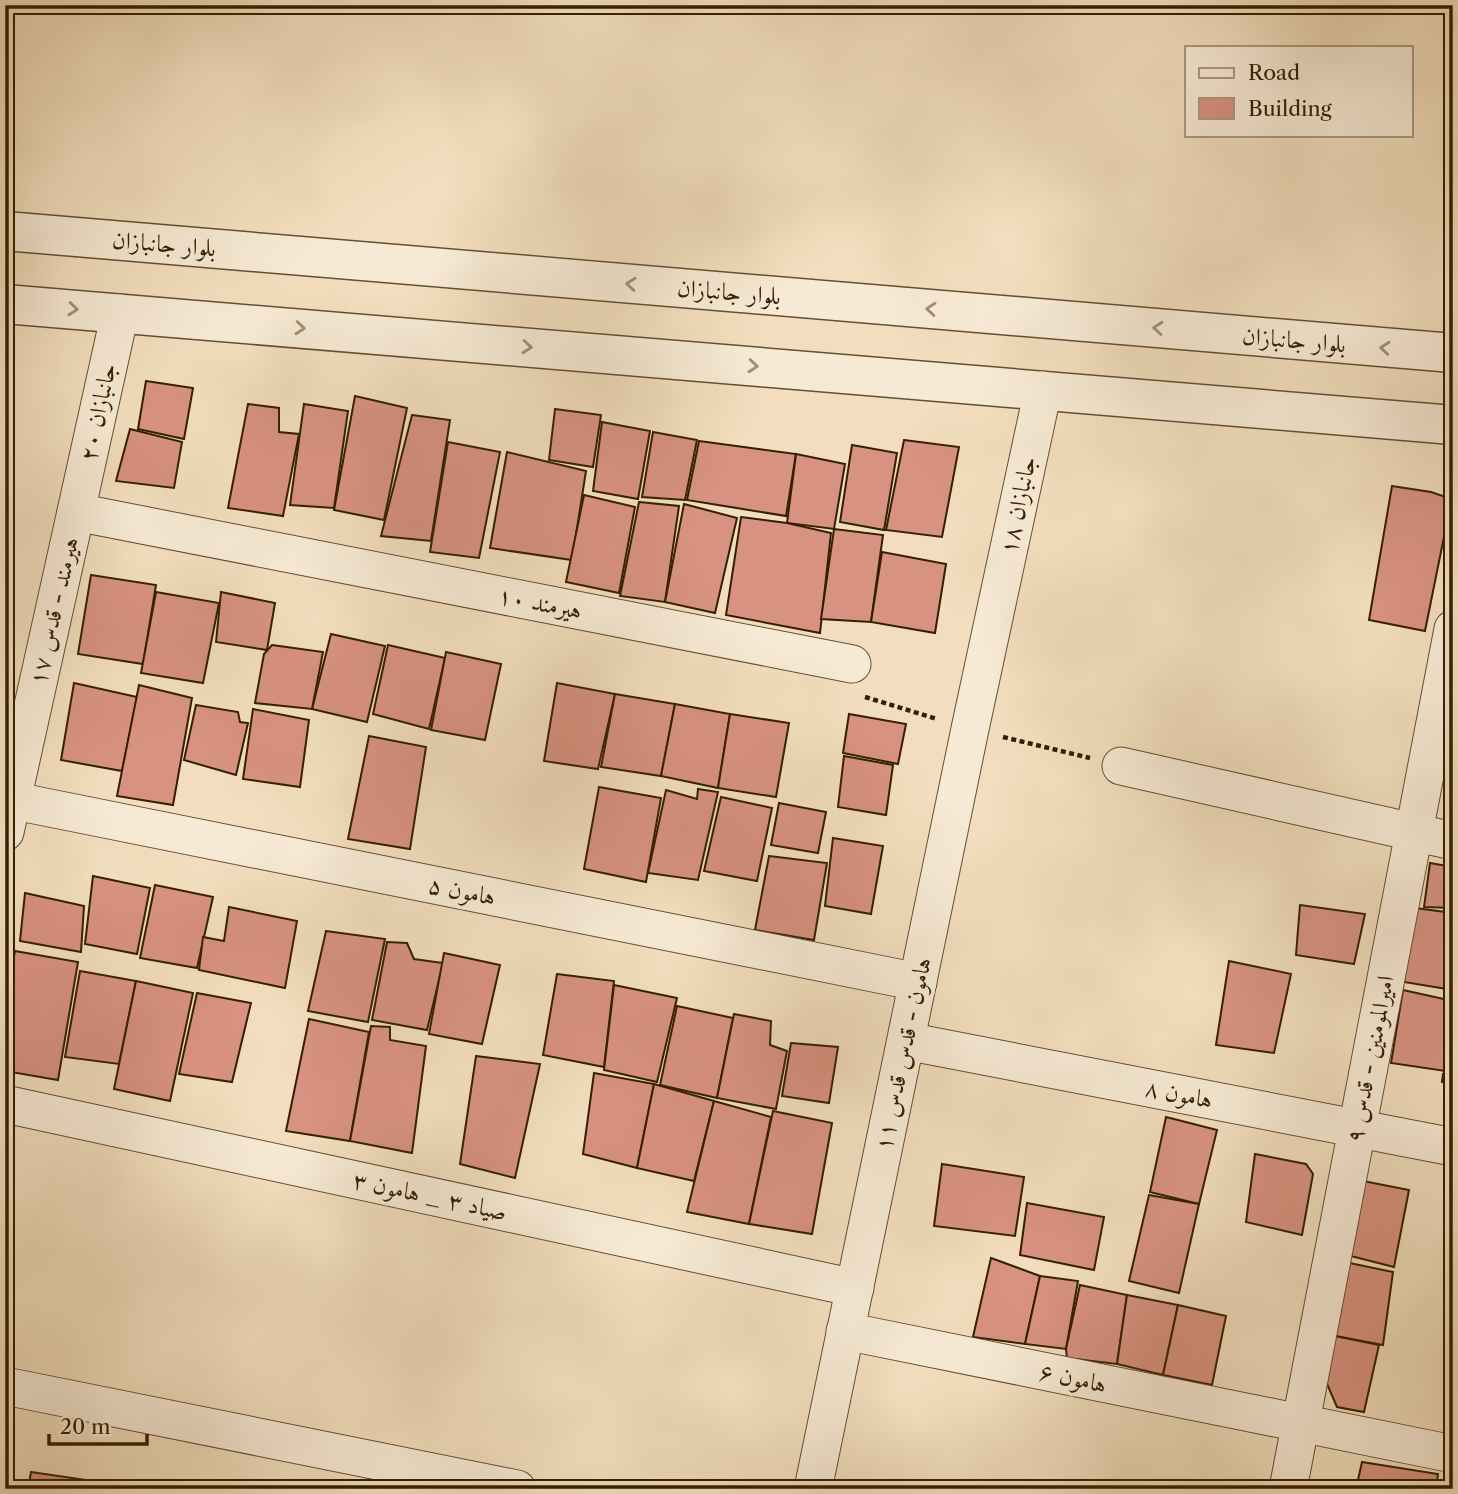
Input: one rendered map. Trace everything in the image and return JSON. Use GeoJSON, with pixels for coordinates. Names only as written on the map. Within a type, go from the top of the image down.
{"type":"FeatureCollection","features":[{"type":"Feature","properties":{"kind":"street","name":"بلوار جانبازان"},"geometry":{"type":"LineString","coordinates":[[5,231],[1453,353]]}},
{"type":"Feature","properties":{"kind":"street"},"geometry":{"type":"LineString","coordinates":[[5,303],[1453,425]]}},
{"type":"Feature","properties":{"kind":"street","name":"جانبازان ۲۰"},"geometry":{"type":"LineString","coordinates":[[76,512],[120,313]]}},
{"type":"Feature","properties":{"kind":"street","name":"جانبازان ۱۸"},"geometry":{"type":"LineString","coordinates":[[993,620],[1043,390]]}},
{"type":"Feature","properties":{"kind":"street","name":"هیرمند ۱۰"},"geometry":{"type":"LineString","coordinates":[[76,512],[852,664]]}},
{"type":"Feature","properties":{"kind":"street","name":"هیرمند - قدس ۱۷"},"geometry":{"type":"LineString","coordinates":[[7,811],[76,512]]}},
{"type":"Feature","properties":{"kind":"street","name":"هامون - قدس قدس ۱۱"},"geometry":{"type":"LineString","coordinates":[[813,1489],[993,620]]}},
{"type":"Feature","properties":{"kind":"street","name":"امیرالمومنین - قدس ۹"},"geometry":{"type":"LineString","coordinates":[[1287,1489],[1453,629]]}},
{"type":"Feature","properties":{"kind":"street"},"geometry":{"type":"LineString","coordinates":[[1121,766],[1453,841]]}},
{"type":"Feature","properties":{"kind":"street","name":"هامون ۵"},"geometry":{"type":"LineString","coordinates":[[7,811],[918,982]]}},
{"type":"Feature","properties":{"kind":"street","name":"هامون ۸"},"geometry":{"type":"LineString","coordinates":[[906,1041],[1453,1147]]}},
{"type":"Feature","properties":{"kind":"street","name":"صیاد ۳ _ هامون ۳"},"geometry":{"type":"LineString","coordinates":[[5,1104],[855,1288]]}},
{"type":"Feature","properties":{"kind":"street","name":"هامون ۶"},"geometry":{"type":"LineString","coordinates":[[845,1331],[1453,1454]]}},
{"type":"Feature","properties":{"kind":"street"},"geometry":{"type":"LineString","coordinates":[[5,1386],[460,1483],[517,1489]]}},
{"type":"Feature","properties":{"kind":"path"},"geometry":{"type":"LineString","coordinates":[[852,664],[848,692],[970,729],[1121,766]]}},
{"type":"Feature","properties":{"kind":"building"},"geometry":{"type":"Polygon","coordinates":[[[146,381],[193,388],[184,439],[138,429],[146,381]]]}},
{"type":"Feature","properties":{"kind":"building"},"geometry":{"type":"Polygon","coordinates":[[[355,396],[407,408],[384,520],[334,510],[355,396]]]}},
{"type":"Feature","properties":{"kind":"building"},"geometry":{"type":"Polygon","coordinates":[[[248,404],[279,408],[279,432],[299,434],[283,516],[228,508],[248,404]]]}},
{"type":"Feature","properties":{"kind":"building"},"geometry":{"type":"Polygon","coordinates":[[[304,404],[348,411],[334,508],[290,505],[304,404]]]}},
{"type":"Feature","properties":{"kind":"building"},"geometry":{"type":"Polygon","coordinates":[[[555,409],[601,415],[593,467],[549,460],[555,409]]]}},
{"type":"Feature","properties":{"kind":"building"},"geometry":{"type":"Polygon","coordinates":[[[412,415],[450,420],[431,541],[381,536],[412,415]]]}},
{"type":"Feature","properties":{"kind":"building"},"geometry":{"type":"Polygon","coordinates":[[[602,422],[650,431],[638,499],[593,491],[602,422]]]}},
{"type":"Feature","properties":{"kind":"building"},"geometry":{"type":"Polygon","coordinates":[[[130,429],[182,442],[174,488],[116,481],[130,429]]]}},
{"type":"Feature","properties":{"kind":"building"},"geometry":{"type":"Polygon","coordinates":[[[653,432],[697,440],[685,500],[642,497],[653,432]]]}},
{"type":"Feature","properties":{"kind":"building"},"geometry":{"type":"Polygon","coordinates":[[[904,440],[959,447],[942,537],[886,530],[904,440]]]}},
{"type":"Feature","properties":{"kind":"building"},"geometry":{"type":"Polygon","coordinates":[[[699,441],[796,454],[786,516],[687,500],[699,441]]]}},
{"type":"Feature","properties":{"kind":"building"},"geometry":{"type":"Polygon","coordinates":[[[448,442],[500,452],[479,558],[430,552],[448,442]]]}},
{"type":"Feature","properties":{"kind":"building"},"geometry":{"type":"Polygon","coordinates":[[[852,445],[897,453],[884,530],[840,522],[852,445]]]}},
{"type":"Feature","properties":{"kind":"building"},"geometry":{"type":"Polygon","coordinates":[[[507,452],[586,471],[572,560],[490,548],[507,452]]]}},
{"type":"Feature","properties":{"kind":"building"},"geometry":{"type":"Polygon","coordinates":[[[796,454],[845,464],[834,529],[787,523],[796,454]]]}},
{"type":"Feature","properties":{"kind":"building"},"geometry":{"type":"Polygon","coordinates":[[[1392,486],[1443,496],[1450,507],[1425,631],[1369,620],[1392,486]]]}},
{"type":"Feature","properties":{"kind":"building"},"geometry":{"type":"Polygon","coordinates":[[[584,495],[635,507],[619,593],[566,582],[584,495]]]}},
{"type":"Feature","properties":{"kind":"building"},"geometry":{"type":"Polygon","coordinates":[[[639,502],[679,506],[665,602],[620,596],[639,502]]]}},
{"type":"Feature","properties":{"kind":"building"},"geometry":{"type":"Polygon","coordinates":[[[684,504],[737,518],[715,613],[665,602],[684,504]]]}},
{"type":"Feature","properties":{"kind":"building"},"geometry":{"type":"Polygon","coordinates":[[[741,517],[787,523],[831,533],[820,633],[726,615],[741,517]]]}},
{"type":"Feature","properties":{"kind":"building"},"geometry":{"type":"Polygon","coordinates":[[[834,529],[883,535],[871,622],[821,619],[834,529]]]}},
{"type":"Feature","properties":{"kind":"building"},"geometry":{"type":"Polygon","coordinates":[[[882,552],[946,564],[935,633],[871,622],[882,552]]]}},
{"type":"Feature","properties":{"kind":"building"},"geometry":{"type":"Polygon","coordinates":[[[91,575],[156,585],[143,664],[78,654],[91,575]]]}},
{"type":"Feature","properties":{"kind":"building"},"geometry":{"type":"Polygon","coordinates":[[[156,592],[219,603],[203,683],[141,673],[156,592]]]}},
{"type":"Feature","properties":{"kind":"building"},"geometry":{"type":"Polygon","coordinates":[[[221,592],[275,603],[267,650],[216,642],[221,592]]]}},
{"type":"Feature","properties":{"kind":"building"},"geometry":{"type":"Polygon","coordinates":[[[331,634],[385,646],[367,722],[312,709],[331,634]]]}},
{"type":"Feature","properties":{"kind":"building"},"geometry":{"type":"Polygon","coordinates":[[[272,645],[323,652],[312,709],[255,703],[264,654],[272,645]]]}},
{"type":"Feature","properties":{"kind":"building"},"geometry":{"type":"Polygon","coordinates":[[[388,645],[445,658],[429,729],[373,714],[388,645]]]}},
{"type":"Feature","properties":{"kind":"building"},"geometry":{"type":"Polygon","coordinates":[[[446,652],[501,664],[485,740],[431,730],[446,652]]]}},
{"type":"Feature","properties":{"kind":"building"},"geometry":{"type":"Polygon","coordinates":[[[74,683],[137,697],[122,771],[61,760],[74,683]]]}},
{"type":"Feature","properties":{"kind":"building"},"geometry":{"type":"Polygon","coordinates":[[[557,683],[615,694],[598,769],[544,761],[557,683]]]}},
{"type":"Feature","properties":{"kind":"building"},"geometry":{"type":"Polygon","coordinates":[[[139,685],[192,698],[173,805],[117,796],[139,685]]]}},
{"type":"Feature","properties":{"kind":"building"},"geometry":{"type":"Polygon","coordinates":[[[615,694],[675,704],[661,776],[601,767],[615,694]]]}},
{"type":"Feature","properties":{"kind":"building"},"geometry":{"type":"Polygon","coordinates":[[[675,704],[730,714],[718,788],[661,776],[675,704]]]}},
{"type":"Feature","properties":{"kind":"building"},"geometry":{"type":"Polygon","coordinates":[[[196,705],[238,712],[240,722],[248,723],[236,775],[184,760],[196,705]]]}},
{"type":"Feature","properties":{"kind":"building"},"geometry":{"type":"Polygon","coordinates":[[[253,709],[309,720],[300,787],[243,779],[253,709]]]}},
{"type":"Feature","properties":{"kind":"building"},"geometry":{"type":"Polygon","coordinates":[[[730,714],[789,723],[776,797],[718,788],[730,714]]]}},
{"type":"Feature","properties":{"kind":"building"},"geometry":{"type":"Polygon","coordinates":[[[849,714],[906,724],[898,764],[843,753],[849,714]]]}},
{"type":"Feature","properties":{"kind":"building"},"geometry":{"type":"Polygon","coordinates":[[[369,736],[426,747],[410,849],[348,839],[369,736]]]}},
{"type":"Feature","properties":{"kind":"building"},"geometry":{"type":"Polygon","coordinates":[[[844,756],[893,765],[886,815],[838,807],[844,756]]]}},
{"type":"Feature","properties":{"kind":"building"},"geometry":{"type":"Polygon","coordinates":[[[599,787],[661,798],[646,882],[584,869],[599,787]]]}},
{"type":"Feature","properties":{"kind":"building"},"geometry":{"type":"Polygon","coordinates":[[[698,789],[718,792],[698,880],[648,873],[666,790],[697,799],[698,789]]]}},
{"type":"Feature","properties":{"kind":"building"},"geometry":{"type":"Polygon","coordinates":[[[721,797],[772,808],[757,881],[704,871],[721,797]]]}},
{"type":"Feature","properties":{"kind":"building"},"geometry":{"type":"Polygon","coordinates":[[[779,803],[826,812],[818,853],[771,845],[779,803]]]}},
{"type":"Feature","properties":{"kind":"building"},"geometry":{"type":"Polygon","coordinates":[[[833,838],[883,846],[871,914],[825,906],[833,838]]]}},
{"type":"Feature","properties":{"kind":"building"},"geometry":{"type":"Polygon","coordinates":[[[769,856],[827,863],[814,940],[755,930],[769,856]]]}},
{"type":"Feature","properties":{"kind":"building"},"geometry":{"type":"Polygon","coordinates":[[[1430,863],[1453,867],[1453,908],[1424,907],[1430,863]]]}},
{"type":"Feature","properties":{"kind":"building"},"geometry":{"type":"Polygon","coordinates":[[[93,876],[150,888],[137,954],[85,944],[93,876]]]}},
{"type":"Feature","properties":{"kind":"building"},"geometry":{"type":"Polygon","coordinates":[[[155,885],[213,897],[197,968],[140,958],[155,885]]]}},
{"type":"Feature","properties":{"kind":"building"},"geometry":{"type":"Polygon","coordinates":[[[25,893],[84,906],[81,952],[20,941],[25,893]]]}},
{"type":"Feature","properties":{"kind":"building"},"geometry":{"type":"Polygon","coordinates":[[[1300,905],[1365,914],[1354,964],[1296,955],[1300,905]]]}},
{"type":"Feature","properties":{"kind":"building"},"geometry":{"type":"Polygon","coordinates":[[[229,907],[297,921],[285,988],[199,970],[203,937],[224,941],[229,907]]]}},
{"type":"Feature","properties":{"kind":"building"},"geometry":{"type":"Polygon","coordinates":[[[1415,908],[1453,913],[1453,990],[1404,982],[1415,908]]]}},
{"type":"Feature","properties":{"kind":"building"},"geometry":{"type":"Polygon","coordinates":[[[326,931],[385,939],[368,1022],[308,1011],[326,931]]]}},
{"type":"Feature","properties":{"kind":"building"},"geometry":{"type":"Polygon","coordinates":[[[387,942],[407,943],[414,959],[443,963],[427,1030],[372,1020],[387,942]]]}},
{"type":"Feature","properties":{"kind":"building"},"geometry":{"type":"Polygon","coordinates":[[[15,951],[78,962],[58,1080],[5,1071],[5,1000],[15,951]]]}},
{"type":"Feature","properties":{"kind":"building"},"geometry":{"type":"Polygon","coordinates":[[[444,953],[500,965],[482,1044],[429,1034],[444,953]]]}},
{"type":"Feature","properties":{"kind":"building"},"geometry":{"type":"Polygon","coordinates":[[[1229,961],[1291,974],[1274,1053],[1216,1045],[1229,961]]]}},
{"type":"Feature","properties":{"kind":"building"},"geometry":{"type":"Polygon","coordinates":[[[80,971],[136,981],[119,1064],[65,1057],[80,971]]]}},
{"type":"Feature","properties":{"kind":"building"},"geometry":{"type":"Polygon","coordinates":[[[557,974],[614,981],[604,1067],[543,1055],[557,974]]]}},
{"type":"Feature","properties":{"kind":"building"},"geometry":{"type":"Polygon","coordinates":[[[136,981],[193,993],[170,1101],[114,1089],[136,981]]]}},
{"type":"Feature","properties":{"kind":"building"},"geometry":{"type":"Polygon","coordinates":[[[614,985],[677,998],[657,1082],[604,1070],[614,985]]]}},
{"type":"Feature","properties":{"kind":"building"},"geometry":{"type":"Polygon","coordinates":[[[1403,990],[1453,1001],[1453,1036],[1445,1071],[1391,1063],[1403,990]]]}},
{"type":"Feature","properties":{"kind":"building"},"geometry":{"type":"Polygon","coordinates":[[[197,993],[251,1003],[232,1082],[179,1074],[197,993]]]}},
{"type":"Feature","properties":{"kind":"building"},"geometry":{"type":"Polygon","coordinates":[[[677,1006],[733,1018],[717,1098],[660,1085],[677,1006]]]}},
{"type":"Feature","properties":{"kind":"building"},"geometry":{"type":"Polygon","coordinates":[[[734,1014],[771,1021],[770,1045],[787,1051],[776,1109],[717,1098],[734,1014]]]}},
{"type":"Feature","properties":{"kind":"building"},"geometry":{"type":"Polygon","coordinates":[[[309,1019],[369,1032],[350,1141],[286,1131],[309,1019]]]}},
{"type":"Feature","properties":{"kind":"building"},"geometry":{"type":"Polygon","coordinates":[[[371,1026],[390,1027],[390,1040],[426,1046],[412,1153],[350,1141],[371,1026]]]}},
{"type":"Feature","properties":{"kind":"building"},"geometry":{"type":"Polygon","coordinates":[[[791,1043],[838,1047],[829,1103],[782,1096],[791,1043]]]}},
{"type":"Feature","properties":{"kind":"building"},"geometry":{"type":"Polygon","coordinates":[[[1453,1046],[1453,1084],[1442,1082],[1443,1074],[1448,1074],[1453,1046]]]}},
{"type":"Feature","properties":{"kind":"building"},"geometry":{"type":"Polygon","coordinates":[[[476,1056],[540,1064],[515,1178],[460,1164],[476,1056]]]}},
{"type":"Feature","properties":{"kind":"building"},"geometry":{"type":"Polygon","coordinates":[[[594,1073],[654,1084],[637,1168],[583,1154],[594,1073]]]}},
{"type":"Feature","properties":{"kind":"building"},"geometry":{"type":"Polygon","coordinates":[[[654,1084],[714,1101],[694,1181],[637,1168],[654,1084]]]}},
{"type":"Feature","properties":{"kind":"building"},"geometry":{"type":"Polygon","coordinates":[[[714,1101],[771,1117],[749,1224],[687,1212],[714,1101]]]}},
{"type":"Feature","properties":{"kind":"building"},"geometry":{"type":"Polygon","coordinates":[[[773,1111],[832,1123],[812,1234],[749,1224],[773,1111]]]}},
{"type":"Feature","properties":{"kind":"building"},"geometry":{"type":"Polygon","coordinates":[[[1166,1117],[1217,1130],[1199,1204],[1150,1192],[1166,1117]]]}},
{"type":"Feature","properties":{"kind":"building"},"geometry":{"type":"Polygon","coordinates":[[[1255,1154],[1306,1164],[1313,1174],[1302,1235],[1246,1222],[1255,1154]]]}},
{"type":"Feature","properties":{"kind":"building"},"geometry":{"type":"Polygon","coordinates":[[[942,1164],[1024,1177],[1015,1236],[934,1226],[942,1164]]]}},
{"type":"Feature","properties":{"kind":"building"},"geometry":{"type":"Polygon","coordinates":[[[1358,1180],[1409,1190],[1394,1267],[1343,1254],[1358,1180]]]}},
{"type":"Feature","properties":{"kind":"building"},"geometry":{"type":"Polygon","coordinates":[[[1149,1195],[1199,1204],[1179,1293],[1129,1281],[1149,1195]]]}},
{"type":"Feature","properties":{"kind":"building"},"geometry":{"type":"Polygon","coordinates":[[[1027,1203],[1104,1217],[1094,1270],[1020,1255],[1027,1203]]]}},
{"type":"Feature","properties":{"kind":"building"},"geometry":{"type":"Polygon","coordinates":[[[991,1258],[1040,1276],[1025,1344],[973,1337],[991,1258]]]}},
{"type":"Feature","properties":{"kind":"building"},"geometry":{"type":"Polygon","coordinates":[[[1340,1261],[1393,1272],[1383,1345],[1330,1335],[1340,1261]]]}},
{"type":"Feature","properties":{"kind":"building"},"geometry":{"type":"Polygon","coordinates":[[[1040,1276],[1078,1281],[1066,1349],[1025,1344],[1040,1276]]]}},
{"type":"Feature","properties":{"kind":"building"},"geometry":{"type":"Polygon","coordinates":[[[1080,1285],[1127,1295],[1117,1364],[1067,1358],[1066,1349],[1080,1285]]]}},
{"type":"Feature","properties":{"kind":"building"},"geometry":{"type":"Polygon","coordinates":[[[1127,1295],[1178,1305],[1163,1375],[1117,1364],[1127,1295]]]}},
{"type":"Feature","properties":{"kind":"building"},"geometry":{"type":"Polygon","coordinates":[[[1178,1305],[1226,1316],[1212,1385],[1163,1375],[1178,1305]]]}},
{"type":"Feature","properties":{"kind":"building"},"geometry":{"type":"Polygon","coordinates":[[[1330,1335],[1379,1345],[1364,1412],[1337,1407],[1321,1370],[1330,1335]]]}},
{"type":"Feature","properties":{"kind":"building"},"geometry":{"type":"Polygon","coordinates":[[[1362,1462],[1438,1474],[1436,1489],[1356,1489],[1362,1462]]]}},
{"type":"Feature","properties":{"kind":"building"},"geometry":{"type":"Polygon","coordinates":[[[31,1472],[93,1481],[92,1489],[28,1489],[31,1472]]]}}]}
